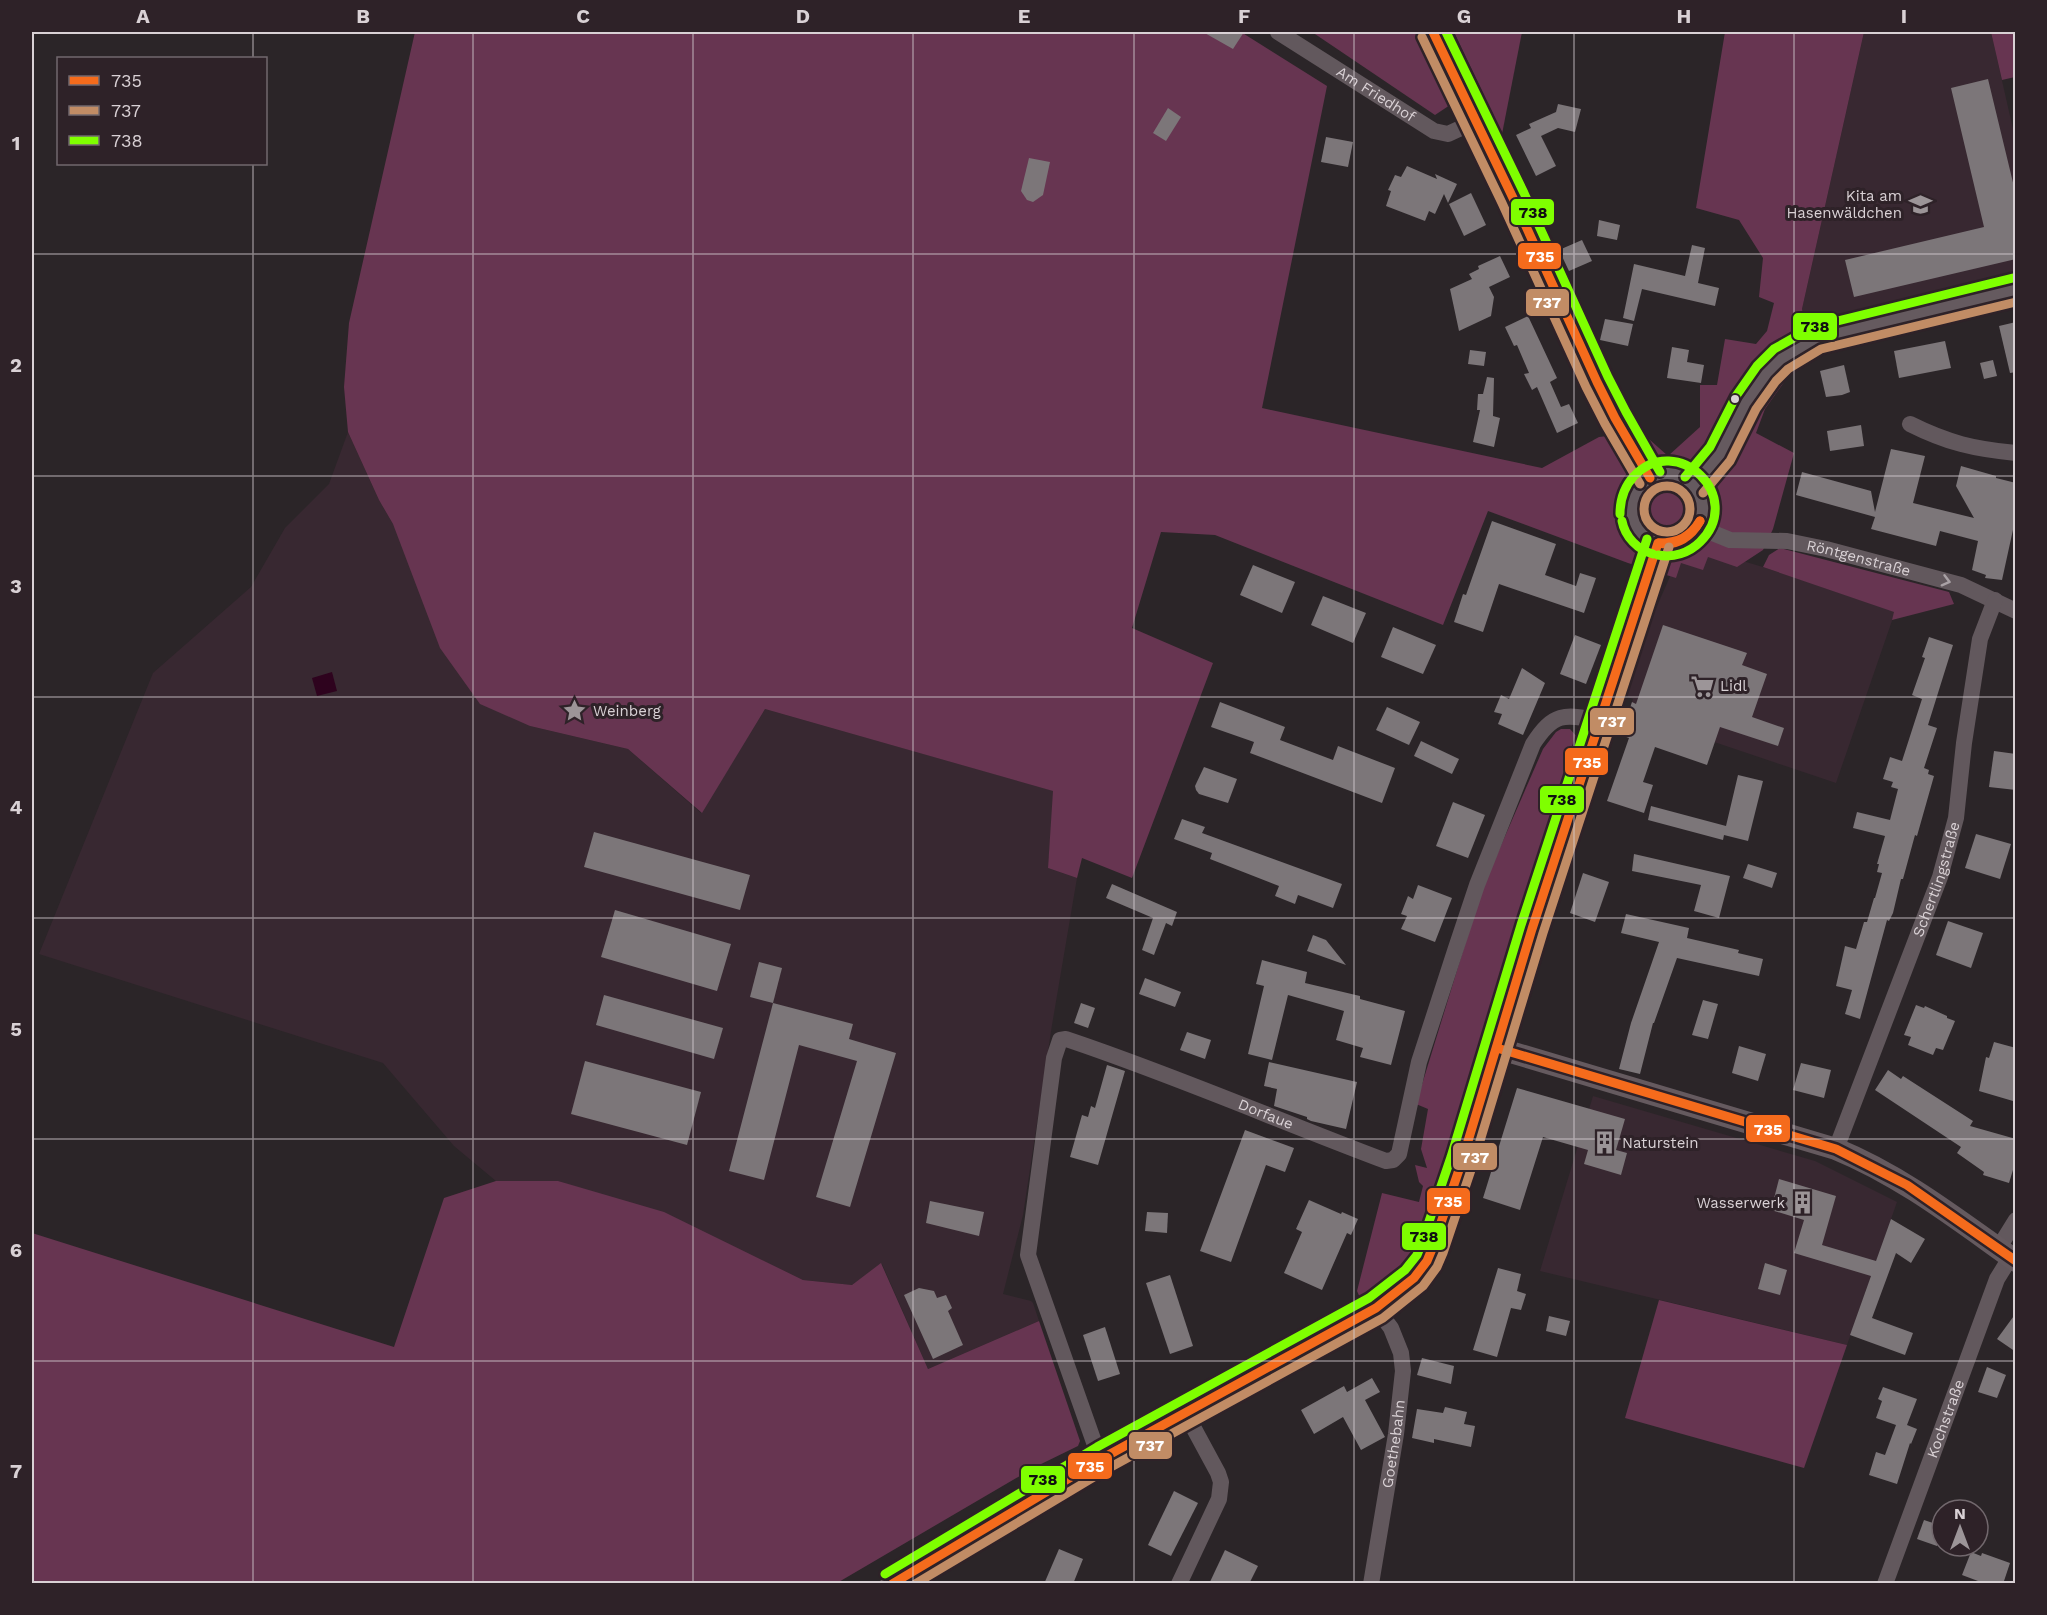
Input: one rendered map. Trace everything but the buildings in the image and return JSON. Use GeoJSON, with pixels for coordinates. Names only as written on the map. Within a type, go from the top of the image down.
{"type":"FeatureCollection","features":[{"type":"Feature","properties":{"kind":"street","name":"Am Friedhof"},"geometry":{"type":"LineString","coordinates":[[1278,32],[1434,131],[1448,134],[1476,121]]}},
{"type":"Feature","properties":{"kind":"street"},"geometry":{"type":"LineString","coordinates":[[1433,32],[1602,391],[1650,478]]}},
{"type":"Feature","properties":{"kind":"street"},"geometry":{"type":"LineString","coordinates":[[1694,485],[1720,454],[1756,387],[1780,359],[1796,349],[1817,338],[2016,290]]}},
{"type":"Feature","properties":{"kind":"street"},"geometry":{"type":"LineString","coordinates":[[1910,424],[1941,439],[1967,446],[2015,452]]}},
{"type":"Feature","properties":{"kind":"street"},"geometry":{"type":"LineString","coordinates":[[1662,474],[1676,474],[1694,485],[1703,506],[1701,521],[1688,538],[1666,545],[1645,537],[1640,532],[1636,526],[1632,503],[1638,489],[1650,478],[1662,474]]}},
{"type":"Feature","properties":{"kind":"street","name":"Röntgenstraße"},"geometry":{"type":"LineString","coordinates":[[1698,527],[1730,540],[1787,541],[1826,549],[1961,585],[2016,611]]}},
{"type":"Feature","properties":{"kind":"street"},"geometry":{"type":"LineString","coordinates":[[891,1584],[1102,1458],[1376,1308],[1414,1278],[1427,1261],[1462,1161],[1532,929],[1559,853],[1599,721],[1658,543]]}},
{"type":"Feature","properties":{"kind":"street","name":"Schertlingstraße"},"geometry":{"type":"LineString","coordinates":[[1836,1149],[1940,878],[1956,818],[1980,639],[1995,600]]}},
{"type":"Feature","properties":{"kind":"street","name":"Dorfaue"},"geometry":{"type":"LineString","coordinates":[[1102,1458],[1095,1445],[1028,1256],[1032,1209],[1054,1059],[1060,1040],[1065,1039],[1180,1080],[1386,1161],[1393,1160],[1399,1154],[1419,1062],[1473,896],[1533,744],[1545,725],[1558,718],[1572,716],[1599,721]]}},
{"type":"Feature","properties":{"kind":"street"},"geometry":{"type":"LineString","coordinates":[[1497,1048],[1836,1149],[1881,1169],[2008,1256]]}},
{"type":"Feature","properties":{"kind":"street","name":"Kochstraße"},"geometry":{"type":"LineString","coordinates":[[1885,1584],[1997,1279],[2008,1256],[2016,1220]]}},
{"type":"Feature","properties":{"kind":"street","name":"Goethebahn"},"geometry":{"type":"LineString","coordinates":[[1371,1584],[1396,1434],[1403,1371],[1401,1353],[1391,1328],[1376,1308]]}},
{"type":"Feature","properties":{"kind":"street"},"geometry":{"type":"LineString","coordinates":[[1179,1584],[1221,1489],[1218,1473],[1185,1412]]}},
{"type":"Feature","properties":{"kind":"shaded area"},"geometry":{"type":"Polygon","coordinates":[[[415,32],[1241,32],[1327,86],[1262,408],[1542,468],[1599,437],[1641,432],[1668,456],[1700,427],[1700,385],[1717,385],[1725,339],[1756,344],[1767,331],[1774,303],[1759,297],[1763,258],[1739,220],[1696,208],[1725,32],[1864,32],[1802,309],[1805,322],[1787,378],[1765,409],[1756,433],[1794,453],[1773,529],[1763,550],[1737,567],[1708,557],[1703,570],[1681,563],[1676,578],[1628,563],[1488,511],[1443,625],[1215,535],[1161,532],[1132,628],[1213,663],[1132,878],[1082,858],[1077,878],[1048,868],[1053,791],[765,709],[702,813],[628,749],[530,726],[480,704],[440,648],[393,524],[379,500],[348,432],[344,387],[349,323],[415,32]]]}},
{"type":"Feature","properties":{"kind":"shaded area"},"geometry":{"type":"Polygon","coordinates":[[[1312,32],[1415,32],[1450,105],[1435,115],[1312,32]]]}},
{"type":"Feature","properties":{"kind":"shaded area"},"geometry":{"type":"Polygon","coordinates":[[[1454,32],[1522,32],[1502,134],[1454,32]]]}},
{"type":"Feature","properties":{"kind":"shaded area","name":"Kita am Hasenwäldchen"},"geometry":{"type":"Polygon","coordinates":[[[1864,32],[1991,32],[2015,138],[2015,273],[1805,322],[1802,309],[1864,32]]]}},
{"type":"Feature","properties":{"kind":"shaded area"},"geometry":{"type":"Polygon","coordinates":[[[1991,32],[2015,32],[2015,77],[2002,80],[1991,32]]]}},
{"type":"Feature","properties":{"kind":"shaded area"},"geometry":{"type":"Polygon","coordinates":[[[348,432],[379,500],[393,524],[530,726],[628,749],[701,813],[765,709],[1054,791],[1048,868],[1077,878],[1023,1215],[1003,1294],[1031,1301],[1039,1321],[928,1369],[882,1264],[852,1285],[803,1280],[757,1258],[558,1181],[496,1181],[454,1146],[383,1063],[39,954],[153,673],[251,587],[285,528],[329,484],[348,432]]]}},
{"type":"Feature","properties":{"kind":"shaded area"},"geometry":{"type":"Polygon","coordinates":[[[1780,548],[1949,592],[1954,604],[1892,620],[1894,612],[1763,567],[1769,555],[1780,548]]]}},
{"type":"Feature","properties":{"kind":"shaded area"},"geometry":{"type":"Polygon","coordinates":[[[1709,551],[1895,612],[1836,783],[1628,713],[1633,699],[1623,695],[1642,640],[1672,572],[1679,562],[1709,551]]]}},
{"type":"Feature","properties":{"kind":"shaded area"},"geometry":{"type":"Polygon","coordinates":[[[332,672],[337,691],[317,696],[312,678],[332,672]]]}},
{"type":"Feature","properties":{"kind":"shaded area"},"geometry":{"type":"Polygon","coordinates":[[[1561,729],[1570,729],[1578,738],[1420,1243],[1409,1262],[1397,1276],[1365,1301],[1361,1300],[1357,1291],[1382,1193],[1419,1202],[1423,1186],[1419,1182],[1415,1165],[1427,1168],[1421,1149],[1428,1109],[1416,1104],[1482,889],[1543,749],[1561,729]]]}},
{"type":"Feature","properties":{"kind":"shaded area"},"geometry":{"type":"Polygon","coordinates":[[[1593,1096],[1815,1161],[1897,1202],[1847,1345],[1540,1271],[1593,1096]]]}},
{"type":"Feature","properties":{"kind":"shaded area"},"geometry":{"type":"Polygon","coordinates":[[[496,1181],[558,1181],[664,1212],[803,1280],[852,1285],[881,1263],[928,1369],[1039,1321],[1080,1441],[1078,1446],[1035,1467],[837,1583],[32,1583],[32,1233],[394,1347],[444,1198],[496,1181]]]}},
{"type":"Feature","properties":{"kind":"shaded area"},"geometry":{"type":"Polygon","coordinates":[[[1659,1300],[1847,1345],[1804,1468],[1625,1418],[1659,1300]]]}},
{"type":"Feature","properties":{"kind":"transit line","name":"735"},"geometry":{"type":"LineString","coordinates":[[1433,32],[1513,198],[1597,382],[1650,478]]}},
{"type":"Feature","properties":{"kind":"transit line","name":"738"},"geometry":{"type":"LineString","coordinates":[[1446,32],[1524,193],[1608,377],[1660,472]]}},
{"type":"Feature","properties":{"kind":"transit line","name":"737"},"geometry":{"type":"LineString","coordinates":[[1422,37],[1502,203],[1586,387],[1640,484]]}},
{"type":"Feature","properties":{"kind":"transit line","name":"738"},"geometry":{"type":"LineString","coordinates":[[1685,477],[1710,447],[1736,396],[1757,366],[1774,349],[1813,327],[2013,278]]}},
{"type":"Feature","properties":{"kind":"transit line","name":"737"},"geometry":{"type":"LineString","coordinates":[[1703,493],[1730,461],[1756,409],[1776,381],[1788,369],[1821,349],[2016,302]]}},
{"type":"Feature","properties":{"kind":"transit line","name":"738"},"geometry":{"type":"LineString","coordinates":[[1620,514],[1625,489],[1634,476],[1651,464],[1669,461],[1686,465],[1700,475],[1711,489],[1715,506],[1712,524],[1700,542],[1686,552],[1675,555],[1658,555]]}},
{"type":"Feature","properties":{"kind":"transit line","name":"737"},"geometry":{"type":"LineString","coordinates":[[1667,486],[1683,493],[1690,509],[1683,525],[1667,532],[1651,525],[1644,509],[1651,493],[1667,486]]}},
{"type":"Feature","properties":{"kind":"transit line","name":"738"},"geometry":{"type":"LineString","coordinates":[[1622,521],[1633,542],[1653,554]]}},
{"type":"Feature","properties":{"kind":"transit line","name":"735"},"geometry":{"type":"LineString","coordinates":[[1659,543],[1678,542],[1688,536],[1700,521]]}},
{"type":"Feature","properties":{"kind":"transit line","name":"735"},"geometry":{"type":"LineString","coordinates":[[1659,543],[1683,538],[1700,521]]}},
{"type":"Feature","properties":{"kind":"transit line","name":"738"},"geometry":{"type":"LineString","coordinates":[[885,1574],[1097,1447],[1369,1298],[1405,1270],[1417,1255],[1451,1157],[1521,925],[1647,539]]}},
{"type":"Feature","properties":{"kind":"transit line","name":"735"},"geometry":{"type":"LineString","coordinates":[[892,1584],[1103,1458],[1376,1308],[1414,1278],[1427,1261],[1462,1161],[1532,929],[1658,543]]}},
{"type":"Feature","properties":{"kind":"transit line","name":"737"},"geometry":{"type":"LineString","coordinates":[[915,1584],[1109,1468],[1383,1318],[1423,1286],[1437,1267],[1473,1164],[1543,933],[1669,547]]}},
{"type":"Feature","properties":{"kind":"transit line","name":"735"},"geometry":{"type":"LineString","coordinates":[[1497,1048],[1836,1149],[1907,1185],[2016,1261]]}},
{"type":"Feature","properties":{"kind":"place","name":"Kita am Hasenwäldchen"},"geometry":{"type":"Point","coordinates":[1920,205]}},
{"type":"Feature","properties":{"kind":"place","name":"Lidl"},"geometry":{"type":"Point","coordinates":[1702,686]}},
{"type":"Feature","properties":{"kind":"place","name":"Weinberg"},"geometry":{"type":"Point","coordinates":[575,711]}},
{"type":"Feature","properties":{"kind":"place","name":"Naturstein"},"geometry":{"type":"Point","coordinates":[1604,1143]}},
{"type":"Feature","properties":{"kind":"place","name":"Wasserwerk"},"geometry":{"type":"Point","coordinates":[1803,1203]}}]}
